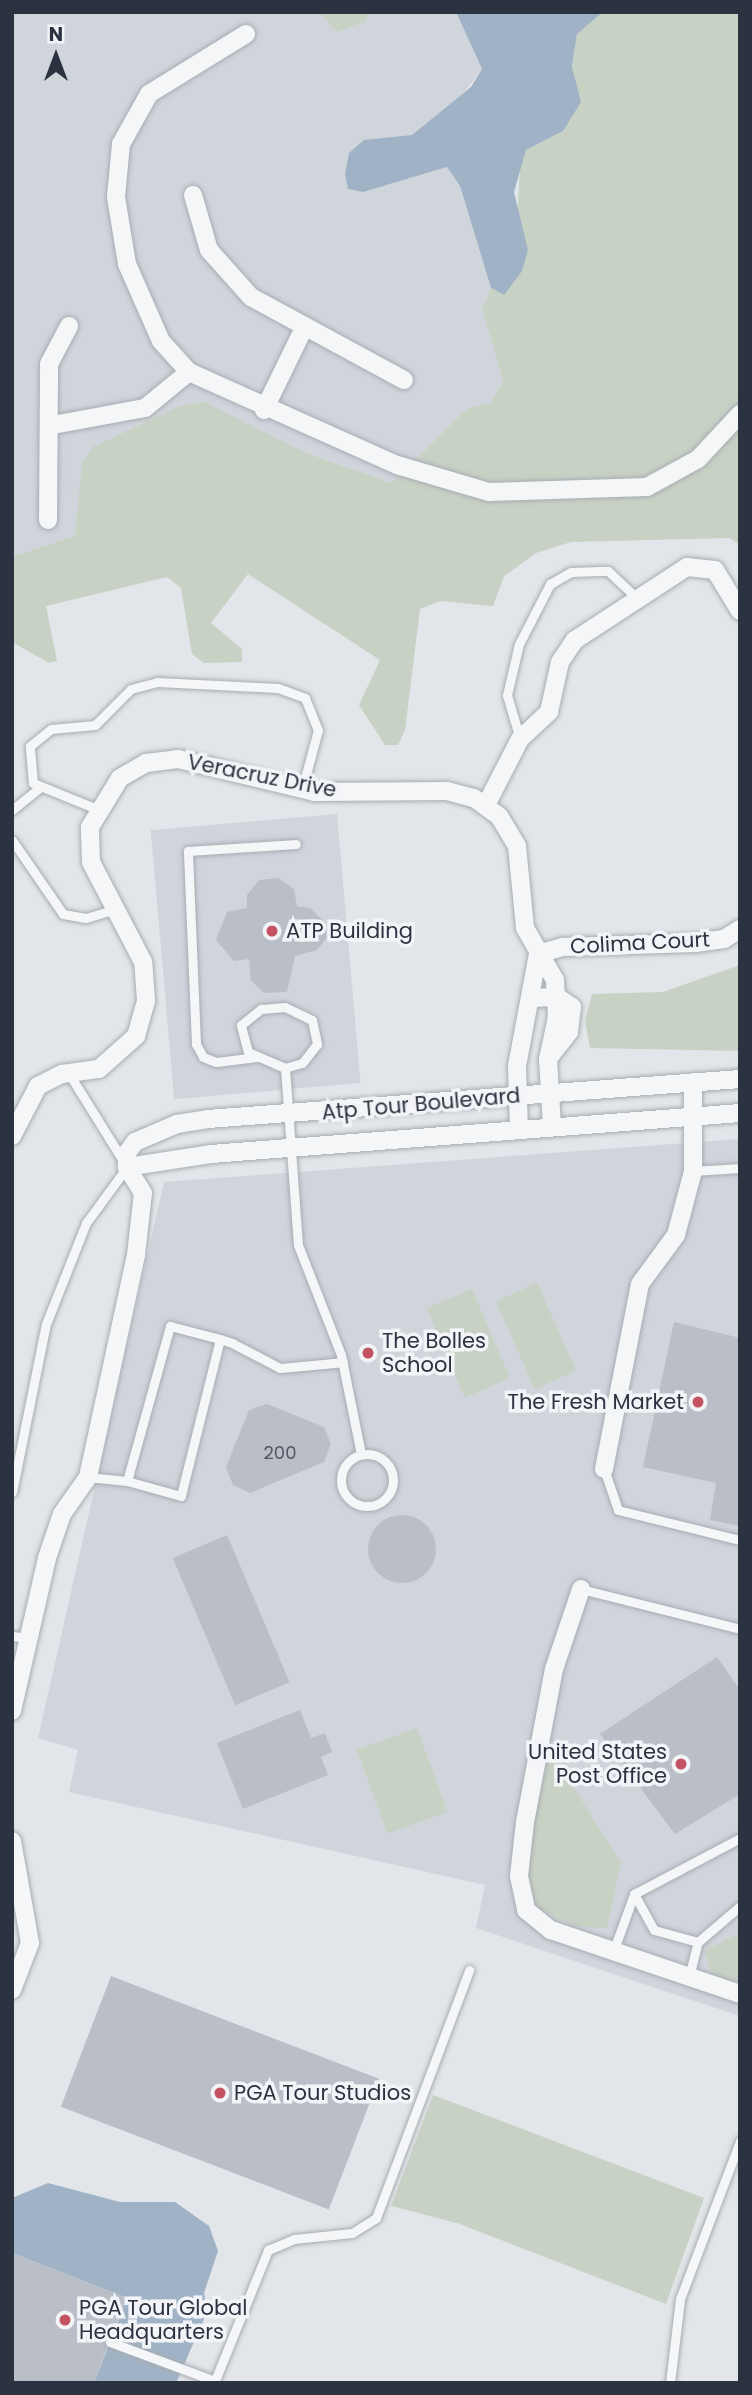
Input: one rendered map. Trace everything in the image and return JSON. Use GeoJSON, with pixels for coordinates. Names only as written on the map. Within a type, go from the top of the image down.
{"type":"FeatureCollection","features":[{"type":"Feature","properties":{"kind":"street"},"geometry":{"type":"LineString","coordinates":[[246,34],[149,94],[121,144],[116,197],[127,264],[161,341],[189,372],[264,410],[397,465],[489,492],[647,487],[698,459],[740,414]]}},
{"type":"Feature","properties":{"kind":"street"},"geometry":{"type":"LineString","coordinates":[[193,195],[218,265],[251,297],[303,330],[404,380]]}},
{"type":"Feature","properties":{"kind":"street"},"geometry":{"type":"LineString","coordinates":[[48,520],[53,425],[49,364],[69,326]]}},
{"type":"Feature","properties":{"kind":"street"},"geometry":{"type":"LineString","coordinates":[[264,410],[303,330]]}},
{"type":"Feature","properties":{"kind":"street"},"geometry":{"type":"LineString","coordinates":[[53,425],[145,408],[189,372]]}},
{"type":"Feature","properties":{"kind":"street"},"geometry":{"type":"LineString","coordinates":[[552,1127],[548,1059],[557,997],[525,928],[517,846],[486,805],[520,739],[549,712],[567,650],[640,601],[678,571],[702,566],[723,577],[740,611]]}},
{"type":"Feature","properties":{"kind":"street","name":"Veracruz Drive"},"geometry":{"type":"LineString","coordinates":[[97,809],[120,778],[162,760],[224,767],[302,789],[341,794],[423,788],[486,805]]}},
{"type":"Feature","properties":{"kind":"street"},"geometry":{"type":"LineString","coordinates":[[12,1136],[38,1086],[115,1060],[144,1017],[143,962],[118,908],[91,862],[97,809]]}},
{"type":"Feature","properties":{"kind":"street","name":"Colima Court"},"geometry":{"type":"LineString","coordinates":[[538,954],[563,947],[695,943],[740,929]]}},
{"type":"Feature","properties":{"kind":"street"},"geometry":{"type":"LineString","coordinates":[[519,1130],[516,1096],[523,1031],[538,954]]}},
{"type":"Feature","properties":{"kind":"street"},"geometry":{"type":"LineString","coordinates":[[530,998],[557,997],[572,1007],[562,1046],[548,1059]]}},
{"type":"Feature","properties":{"kind":"street"},"geometry":{"type":"LineString","coordinates":[[523,1031],[552,1036]]}},
{"type":"Feature","properties":{"kind":"street","name":"Atp Tour Boulevard"},"geometry":{"type":"LineString","coordinates":[[740,1079],[177,1124],[135,1142],[127,1167],[293,1147],[740,1113]]}},
{"type":"Feature","properties":{"kind":"street"},"geometry":{"type":"LineString","coordinates":[[604,1469],[640,1284],[676,1235],[693,1171],[693,1082]]}},
{"type":"Feature","properties":{"kind":"street"},"geometry":{"type":"LineString","coordinates":[[12,1711],[20,1637],[62,1514],[88,1477],[136,1255],[144,1193],[127,1167]]}},
{"type":"Feature","properties":{"kind":"street"},"geometry":{"type":"LineString","coordinates":[[581,1589],[554,1669],[519,1869],[526,1910],[535,1922],[612,1953],[740,1994]]}},
{"type":"Feature","properties":{"kind":"street"},"geometry":{"type":"LineString","coordinates":[[12,1842],[30,1943],[12,1990]]}},
{"type":"Feature","properties":{"kind":"lane"},"geometry":{"type":"LineString","coordinates":[[520,739],[507,695],[519,644],[550,584],[571,572],[608,571],[640,601]]}},
{"type":"Feature","properties":{"kind":"lane"},"geometry":{"type":"LineString","coordinates":[[97,809],[39,788],[26,761],[35,739],[51,729],[95,725],[131,688],[157,682],[278,688],[305,698],[318,730],[302,789]]}},
{"type":"Feature","properties":{"kind":"lane"},"geometry":{"type":"LineString","coordinates":[[12,810],[39,788]]}},
{"type":"Feature","properties":{"kind":"lane"},"geometry":{"type":"LineString","coordinates":[[12,840],[63,914],[86,918],[118,908]]}},
{"type":"Feature","properties":{"kind":"lane"},"geometry":{"type":"LineString","coordinates":[[257,1057],[216,1062],[203,1057],[196,1044],[188,851],[296,844]]}},
{"type":"Feature","properties":{"kind":"lane"},"geometry":{"type":"LineString","coordinates":[[273,1007],[305,1013],[316,1025],[314,1051],[285,1068],[257,1057],[243,1041],[247,1015],[273,1007]]}},
{"type":"Feature","properties":{"kind":"lane"},"geometry":{"type":"LineString","coordinates":[[285,1068],[292,1115],[298,1245],[343,1362],[360,1454]]}},
{"type":"Feature","properties":{"kind":"lane"},"geometry":{"type":"LineString","coordinates":[[12,1492],[46,1324],[86,1223],[127,1167],[69,1074]]}},
{"type":"Feature","properties":{"kind":"lane"},"geometry":{"type":"LineString","coordinates":[[693,1171],[740,1168]]}},
{"type":"Feature","properties":{"kind":"lane"},"geometry":{"type":"LineString","coordinates":[[127,1481],[170,1326],[220,1339],[280,1368],[343,1362]]}},
{"type":"Feature","properties":{"kind":"lane"},"geometry":{"type":"LineString","coordinates":[[88,1477],[127,1481],[181,1496],[220,1339]]}},
{"type":"Feature","properties":{"kind":"lane"},"geometry":{"type":"LineString","coordinates":[[360,1454],[378,1456],[391,1468],[390,1493],[376,1505],[352,1501],[342,1487],[346,1463],[360,1454]]}},
{"type":"Feature","properties":{"kind":"lane"},"geometry":{"type":"LineString","coordinates":[[604,1469],[618,1510],[740,1540]]}},
{"type":"Feature","properties":{"kind":"lane"},"geometry":{"type":"LineString","coordinates":[[581,1589],[740,1629]]}},
{"type":"Feature","properties":{"kind":"lane"},"geometry":{"type":"LineString","coordinates":[[612,1953],[634,1894],[740,1838]]}},
{"type":"Feature","properties":{"kind":"lane"},"geometry":{"type":"LineString","coordinates":[[634,1894],[654,1930],[698,1942]]}},
{"type":"Feature","properties":{"kind":"lane"},"geometry":{"type":"LineString","coordinates":[[689,1977],[698,1942],[740,1906]]}},
{"type":"Feature","properties":{"kind":"lane"},"geometry":{"type":"LineString","coordinates":[[110,2342],[215,2382],[268,2250],[293,2239],[352,2233],[376,2218],[469,1970]]}},
{"type":"Feature","properties":{"kind":"lane"},"geometry":{"type":"LineString","coordinates":[[670,2383],[680,2299],[740,2141]]}},
{"type":"Feature","properties":{"kind":"shaded area"},"geometry":{"type":"Polygon","coordinates":[[[12,12],[319,12],[365,21],[367,12],[456,12],[482,69],[453,107],[412,135],[392,138],[387,185],[447,167],[460,186],[491,288],[482,309],[503,380],[491,403],[468,408],[391,483],[304,452],[79,510],[75,536],[12,557],[12,12]]]}},
{"type":"Feature","properties":{"kind":"shaded area"},"geometry":{"type":"Polygon","coordinates":[[[337,814],[361,1083],[174,1099],[151,830],[337,814]]]}},
{"type":"Feature","properties":{"kind":"shaded area","name":"The Bolles School"},"geometry":{"type":"Polygon","coordinates":[[[740,1139],[740,2016],[476,1928],[485,1885],[69,1792],[78,1750],[38,1738],[164,1182],[740,1139]]]}},
{"type":"Feature","properties":{"kind":"green space"},"geometry":{"type":"Polygon","coordinates":[[[319,12],[367,12],[366,21],[337,32],[319,12]]]}},
{"type":"Feature","properties":{"kind":"green space"},"geometry":{"type":"Polygon","coordinates":[[[603,12],[740,12],[740,545],[730,538],[571,542],[536,553],[504,576],[493,606],[440,601],[420,609],[405,730],[398,745],[385,745],[359,705],[380,660],[248,574],[211,623],[242,649],[242,662],[204,663],[192,654],[181,588],[167,577],[46,606],[57,661],[49,663],[12,642],[12,557],[75,536],[82,464],[93,447],[180,406],[205,402],[304,452],[391,483],[468,408],[491,403],[503,380],[482,309],[491,288],[504,295],[528,250],[517,222],[520,168],[526,150],[563,131],[577,34],[603,12]]]}},
{"type":"Feature","properties":{"kind":"green space"},"geometry":{"type":"Polygon","coordinates":[[[740,965],[740,1051],[590,1048],[585,1021],[592,994],[663,992],[740,965]]]}},
{"type":"Feature","properties":{"kind":"green space"},"geometry":{"type":"Polygon","coordinates":[[[537,1283],[576,1371],[535,1389],[496,1301],[537,1283]]]}},
{"type":"Feature","properties":{"kind":"green space"},"geometry":{"type":"Polygon","coordinates":[[[472,1289],[510,1378],[465,1397],[427,1308],[472,1289]]]}},
{"type":"Feature","properties":{"kind":"green space"},"geometry":{"type":"Polygon","coordinates":[[[417,1728],[447,1812],[387,1834],[357,1750],[417,1728]]]}},
{"type":"Feature","properties":{"kind":"green space"},"geometry":{"type":"Polygon","coordinates":[[[550,1750],[621,1863],[607,1928],[575,1926],[538,1909],[522,1871],[550,1750]]]}},
{"type":"Feature","properties":{"kind":"green space"},"geometry":{"type":"Polygon","coordinates":[[[740,1933],[740,1981],[712,1976],[704,1951],[740,1933]]]}},
{"type":"Feature","properties":{"kind":"green space"},"geometry":{"type":"Polygon","coordinates":[[[433,2095],[704,2198],[666,2304],[457,2223],[391,2206],[433,2095]]]}},
{"type":"Feature","properties":{"kind":"water"},"geometry":{"type":"Polygon","coordinates":[[[456,12],[603,12],[577,34],[572,67],[581,102],[563,131],[526,150],[514,192],[528,250],[522,271],[504,295],[491,288],[460,186],[447,167],[363,192],[348,189],[345,174],[349,153],[364,140],[412,135],[471,87],[482,69],[456,12]]]}},
{"type":"Feature","properties":{"kind":"water"},"geometry":{"type":"Polygon","coordinates":[[[48,2183],[120,2202],[175,2202],[209,2226],[218,2251],[204,2293],[207,2312],[176,2383],[94,2383],[127,2298],[12,2253],[12,2198],[48,2183]]]}},
{"type":"Feature","properties":{"kind":"building","name":"ATP Building"},"geometry":{"type":"Polygon","coordinates":[[[278,878],[294,889],[297,906],[310,908],[326,923],[326,939],[317,950],[295,956],[287,992],[264,993],[251,980],[249,959],[234,961],[216,940],[227,912],[247,908],[247,895],[259,880],[278,878]]]}},
{"type":"Feature","properties":{"kind":"building","name":"The Fresh Market"},"geometry":{"type":"Polygon","coordinates":[[[674,1322],[740,1338],[740,1526],[710,1520],[716,1483],[643,1467],[674,1322]]]}},
{"type":"Feature","properties":{"kind":"building"},"geometry":{"type":"Polygon","coordinates":[[[267,1404],[324,1427],[331,1444],[324,1462],[250,1493],[233,1485],[226,1467],[249,1410],[267,1404]]]}},
{"type":"Feature","properties":{"kind":"building"},"geometry":{"type":"Polygon","coordinates":[[[402,1515],[415,1517],[426,1525],[434,1536],[434,1562],[426,1573],[415,1581],[402,1583],[389,1581],[378,1573],[370,1562],[368,1549],[370,1536],[378,1525],[389,1517],[402,1515]]]}},
{"type":"Feature","properties":{"kind":"building"},"geometry":{"type":"Polygon","coordinates":[[[227,1535],[290,1682],[235,1705],[173,1558],[227,1535]]]}},
{"type":"Feature","properties":{"kind":"building","name":"United States Post Office"},"geometry":{"type":"Polygon","coordinates":[[[717,1657],[740,1690],[740,1794],[675,1834],[600,1734],[717,1657]]]}},
{"type":"Feature","properties":{"kind":"building"},"geometry":{"type":"Polygon","coordinates":[[[300,1710],[311,1738],[325,1733],[332,1752],[321,1757],[328,1775],[243,1809],[217,1743],[300,1710]]]}},
{"type":"Feature","properties":{"kind":"building","name":"PGA Tour Studios"},"geometry":{"type":"Polygon","coordinates":[[[111,1976],[379,2079],[329,2210],[61,2107],[111,1976]]]}},
{"type":"Feature","properties":{"kind":"building","name":"PGA Tour Global Headquarters"},"geometry":{"type":"Polygon","coordinates":[[[12,2253],[127,2298],[112,2335],[104,2339],[107,2348],[94,2383],[12,2383],[12,2253]]]}},
{"type":"Feature","properties":{"kind":"place","name":"ATP Building"},"geometry":{"type":"Point","coordinates":[272,931]}},
{"type":"Feature","properties":{"kind":"place","name":"The Bolles School"},"geometry":{"type":"Point","coordinates":[368,1353]}},
{"type":"Feature","properties":{"kind":"place","name":"The Fresh Market"},"geometry":{"type":"Point","coordinates":[698,1402]}},
{"type":"Feature","properties":{"kind":"place","name":"United States Post Office"},"geometry":{"type":"Point","coordinates":[681,1764]}},
{"type":"Feature","properties":{"kind":"place","name":"PGA Tour Studios"},"geometry":{"type":"Point","coordinates":[220,2093]}},
{"type":"Feature","properties":{"kind":"place","name":"PGA Tour Global Headquarters"},"geometry":{"type":"Point","coordinates":[65,2320]}}]}
